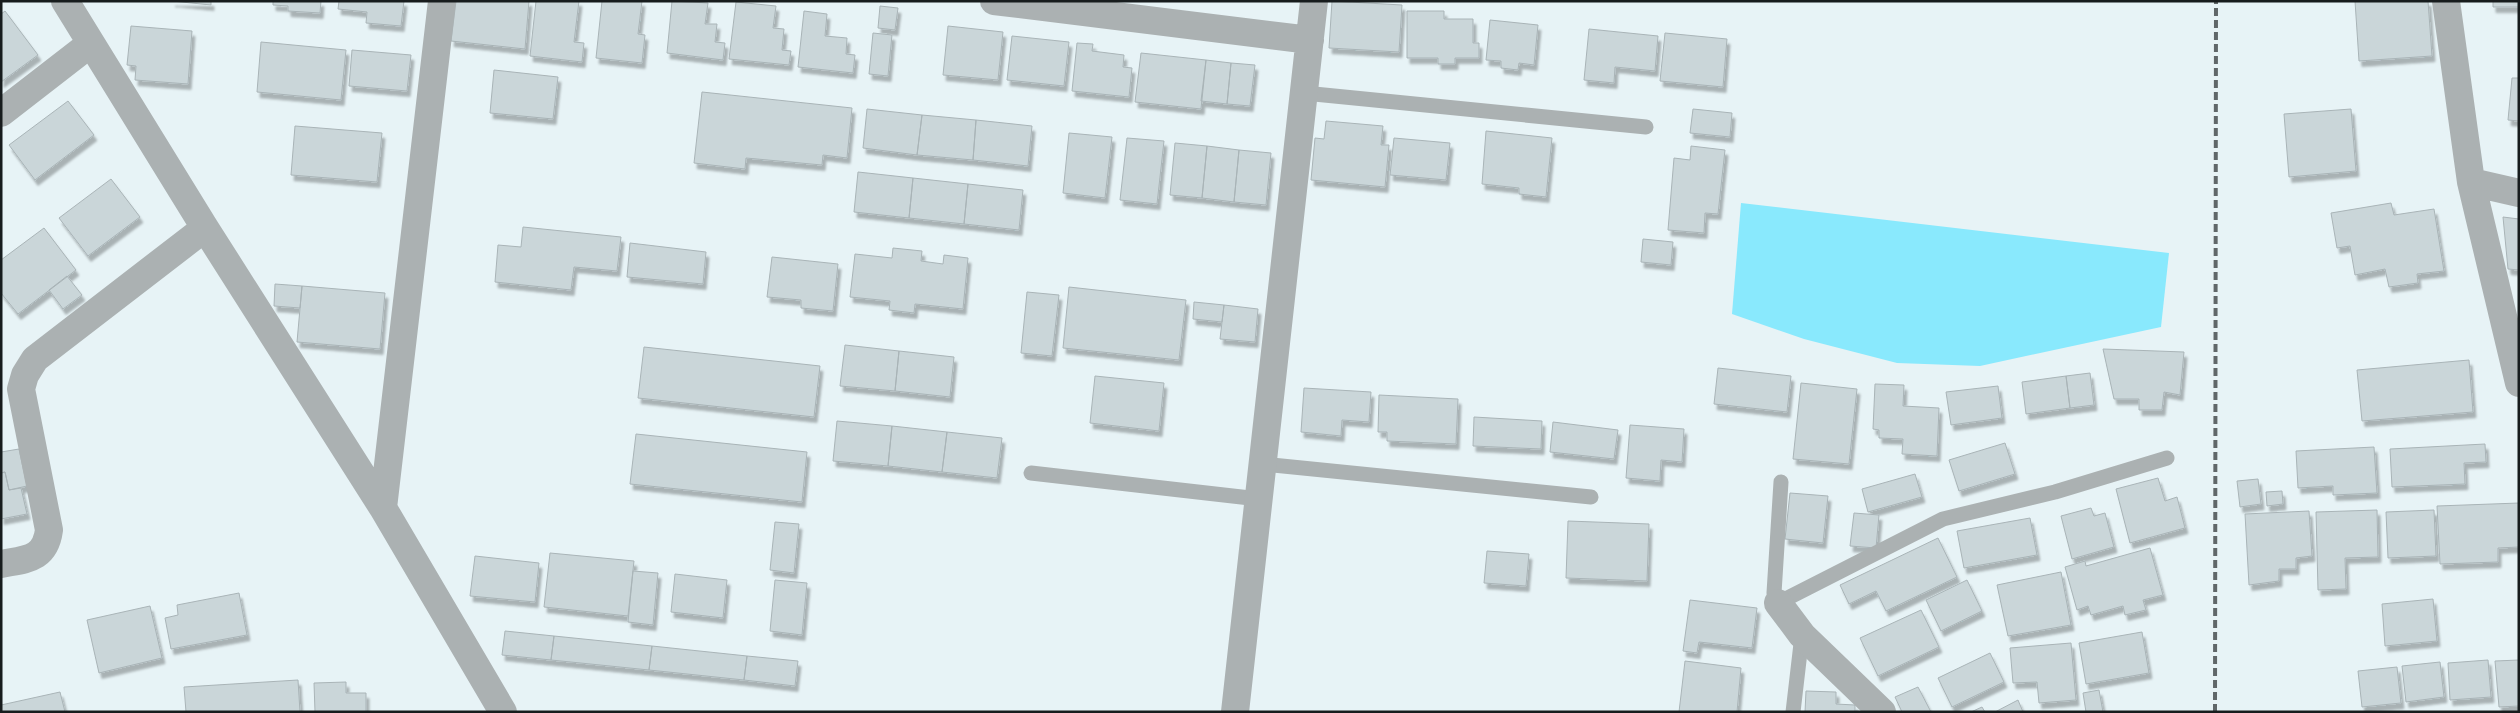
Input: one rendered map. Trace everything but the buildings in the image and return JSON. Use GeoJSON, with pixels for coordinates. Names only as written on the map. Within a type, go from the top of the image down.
{"type":"FeatureCollection","features":[{"type":"Feature","properties":{"kind":"street"},"geometry":{"type":"LineString","coordinates":[[65,1],[205,228],[383,508],[503,712]]}},
{"type":"Feature","properties":{"kind":"street"},"geometry":{"type":"LineString","coordinates":[[383,508],[442,1]]}},
{"type":"Feature","properties":{"kind":"street"},"geometry":{"type":"LineString","coordinates":[[994,1],[1310,40]]}},
{"type":"Feature","properties":{"kind":"street"},"geometry":{"type":"LineString","coordinates":[[1235,712],[1314,1]]}},
{"type":"Feature","properties":{"kind":"street"},"geometry":{"type":"LineString","coordinates":[[2446,1],[2471,182],[2519,383]]}},
{"type":"Feature","properties":{"kind":"street"},"geometry":{"type":"LineString","coordinates":[[1,113],[90,44]]}},
{"type":"Feature","properties":{"kind":"street"},"geometry":{"type":"LineString","coordinates":[[2471,182],[2519,193]]}},
{"type":"Feature","properties":{"kind":"street"},"geometry":{"type":"LineString","coordinates":[[1,564],[35,558],[47,543],[48,530],[22,389],[25,375],[35,359],[205,228]]}},
{"type":"Feature","properties":{"kind":"street"},"geometry":{"type":"LineString","coordinates":[[1778,603],[1802,635],[1882,712]]}},
{"type":"Feature","properties":{"kind":"lane"},"geometry":{"type":"LineString","coordinates":[[1304,93],[1646,127]]}},
{"type":"Feature","properties":{"kind":"lane"},"geometry":{"type":"LineString","coordinates":[[1781,482],[1774,593],[1778,603],[1943,519],[2056,492],[2167,458]]}},
{"type":"Feature","properties":{"kind":"lane"},"geometry":{"type":"LineString","coordinates":[[1263,464],[1591,497]]}},
{"type":"Feature","properties":{"kind":"lane"},"geometry":{"type":"LineString","coordinates":[[1031,472],[1259,499]]}},
{"type":"Feature","properties":{"kind":"lane"},"geometry":{"type":"LineString","coordinates":[[1793,712],[1802,635]]}},
{"type":"Feature","properties":{"kind":"shaded area"},"geometry":{"type":"Polygon","coordinates":[[[1741,203],[2169,253],[2161,327],[1980,366],[1897,363],[1804,339],[1732,314],[1741,203]]]}},
{"type":"Feature","properties":{"kind":"railway"},"geometry":{"type":"LineString","coordinates":[[2215,712],[2216,1]]}}]}
